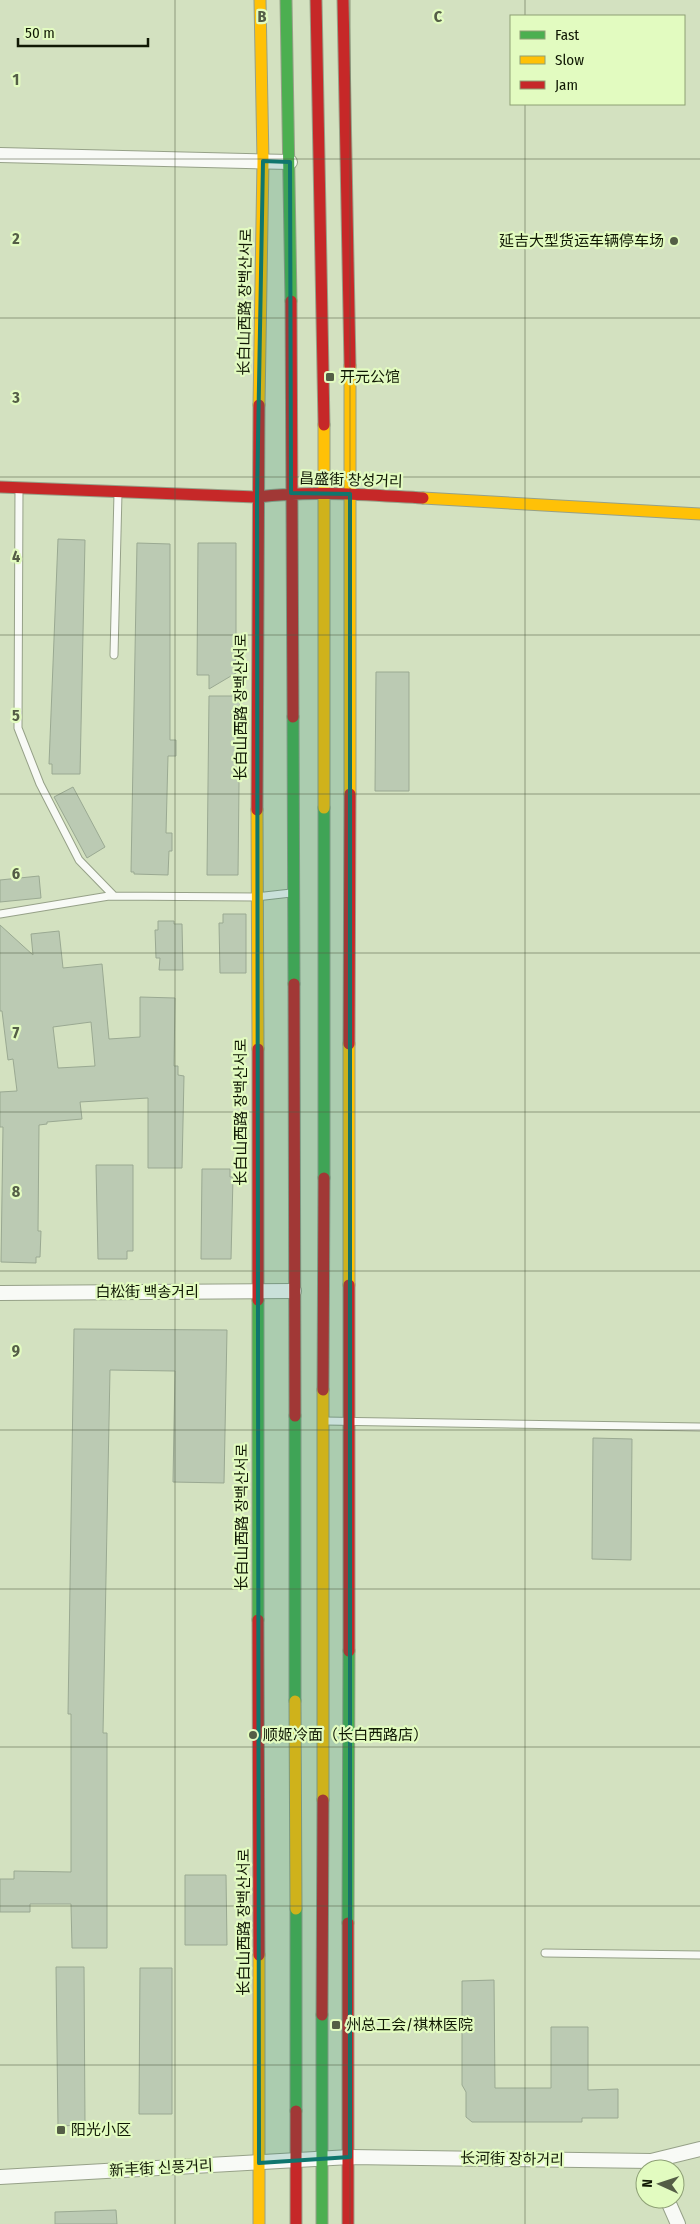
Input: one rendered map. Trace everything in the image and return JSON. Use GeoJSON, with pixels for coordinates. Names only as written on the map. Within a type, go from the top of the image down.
{"type":"FeatureCollection","features":[{"type":"Feature","properties":{"kind":"street","name":"长白山西路 장백산서로"},"geometry":{"type":"LineString","coordinates":[[259,2224],[256,497],[263,161],[260,0]]}},
{"type":"Feature","properties":{"kind":"street"},"geometry":{"type":"LineString","coordinates":[[286,0],[290,162],[294,892],[296,2224]]}},
{"type":"Feature","properties":{"kind":"street"},"geometry":{"type":"LineString","coordinates":[[316,0],[325,493],[322,2224]]}},
{"type":"Feature","properties":{"kind":"street"},"geometry":{"type":"LineString","coordinates":[[343,0],[350,394],[350,2157],[348,2224]]}},
{"type":"Feature","properties":{"kind":"street"},"geometry":{"type":"LineString","coordinates":[[0,155],[290,162]]}},
{"type":"Feature","properties":{"kind":"street","name":"昌盛街 창성거리"},"geometry":{"type":"LineString","coordinates":[[0,487],[256,497],[291,493],[325,493],[700,514]]}},
{"type":"Feature","properties":{"kind":"street","name":"白松街 백송거리"},"geometry":{"type":"LineString","coordinates":[[0,1293],[294,1291]]}},
{"type":"Feature","properties":{"kind":"street","name":"长河街 장하거리"},"geometry":{"type":"LineString","coordinates":[[670,2159],[700,2148]]}},
{"type":"Feature","properties":{"kind":"street","name":"长河街 장하거리"},"geometry":{"type":"LineString","coordinates":[[323,2158],[350,2157],[635,2165]]}},
{"type":"Feature","properties":{"kind":"street","name":"新丰街 신풍거리"},"geometry":{"type":"LineString","coordinates":[[0,2177],[323,2158]]}},
{"type":"Feature","properties":{"kind":"street"},"geometry":{"type":"LineString","coordinates":[[671,2209],[678,2224]]}},
{"type":"Feature","properties":{"kind":"lane"},"geometry":{"type":"LineString","coordinates":[[19,488],[18,728],[40,784],[79,860],[114,896]]}},
{"type":"Feature","properties":{"kind":"lane"},"geometry":{"type":"LineString","coordinates":[[114,655],[118,492]]}},
{"type":"Feature","properties":{"kind":"lane"},"geometry":{"type":"LineString","coordinates":[[0,914],[114,896],[256,898],[294,892]]}},
{"type":"Feature","properties":{"kind":"lane"},"geometry":{"type":"LineString","coordinates":[[322,1421],[700,1426]]}},
{"type":"Feature","properties":{"kind":"lane"},"geometry":{"type":"LineString","coordinates":[[545,1953],[700,1955]]}},
{"type":"Feature","properties":{"kind":"highlighted area"},"geometry":{"type":"Polygon","coordinates":[[[263,161],[290,162],[291,493],[350,494],[350,2157],[259,2163],[257,497],[263,161]]]}},
{"type":"Feature","properties":{"kind":"building"},"geometry":{"type":"Polygon","coordinates":[[[58,539],[85,540],[80,774],[52,774],[52,764],[49,764],[58,539]]]}},
{"type":"Feature","properties":{"kind":"building"},"geometry":{"type":"Polygon","coordinates":[[[137,543],[170,544],[170,740],[176,740],[176,756],[168,756],[166,833],[172,833],[172,851],[169,851],[168,875],[134,874],[134,872],[131,872],[137,543]]]}},
{"type":"Feature","properties":{"kind":"building"},"geometry":{"type":"Polygon","coordinates":[[[198,543],[236,543],[236,673],[209,689],[209,675],[197,675],[198,543]]]}},
{"type":"Feature","properties":{"kind":"building"},"geometry":{"type":"Polygon","coordinates":[[[376,672],[409,672],[409,791],[375,791],[376,672]]]}},
{"type":"Feature","properties":{"kind":"building"},"geometry":{"type":"Polygon","coordinates":[[[209,696],[240,696],[238,875],[207,875],[209,696]]]}},
{"type":"Feature","properties":{"kind":"building"},"geometry":{"type":"Polygon","coordinates":[[[73,787],[105,847],[87,858],[54,797],[73,787]]]}},
{"type":"Feature","properties":{"kind":"building"},"geometry":{"type":"Polygon","coordinates":[[[39,876],[41,898],[0,902],[0,880],[39,876]]]}},
{"type":"Feature","properties":{"kind":"building"},"geometry":{"type":"Polygon","coordinates":[[[223,914],[246,914],[246,973],[220,973],[219,923],[223,923],[223,914]]]}},
{"type":"Feature","properties":{"kind":"building"},"geometry":{"type":"Polygon","coordinates":[[[158,921],[174,921],[174,924],[182,924],[183,970],[159,970],[160,958],[156,958],[155,930],[158,930],[158,921]]]}},
{"type":"Feature","properties":{"kind":"building"},"geometry":{"type":"Polygon","coordinates":[[[0,925],[33,955],[31,934],[59,931],[63,968],[102,964],[109,1039],[140,1037],[140,997],[175,998],[174,1066],[178,1066],[178,1075],[184,1076],[182,1168],[148,1168],[148,1098],[80,1102],[82,1119],[47,1122],[47,1124],[39,1125],[38,1231],[41,1231],[40,1257],[36,1257],[36,1263],[1,1262],[3,1127],[0,1127],[0,1092],[17,1091],[13,1059],[8,1060],[2,1011],[0,1011],[0,925]],[[91,1022],[53,1027],[58,1068],[95,1066],[91,1022]]]}},
{"type":"Feature","properties":{"kind":"building"},"geometry":{"type":"Polygon","coordinates":[[[96,1165],[133,1165],[133,1251],[127,1251],[127,1259],[98,1259],[96,1165]]]}},
{"type":"Feature","properties":{"kind":"building"},"geometry":{"type":"Polygon","coordinates":[[[202,1169],[230,1169],[230,1177],[233,1177],[231,1259],[201,1259],[202,1169]]]}},
{"type":"Feature","properties":{"kind":"building"},"geometry":{"type":"Polygon","coordinates":[[[74,1329],[227,1330],[224,1483],[173,1482],[175,1371],[110,1370],[103,1733],[107,1733],[107,1948],[72,1948],[71,1904],[30,1904],[30,1912],[0,1912],[0,1879],[14,1879],[14,1871],[71,1872],[71,1714],[68,1714],[74,1329]]]}},
{"type":"Feature","properties":{"kind":"building"},"geometry":{"type":"Polygon","coordinates":[[[593,1438],[632,1439],[631,1560],[592,1559],[593,1438]]]}},
{"type":"Feature","properties":{"kind":"building"},"geometry":{"type":"Polygon","coordinates":[[[185,1875],[226,1875],[227,1945],[185,1945],[185,1875]]]}},
{"type":"Feature","properties":{"kind":"building"},"geometry":{"type":"Polygon","coordinates":[[[56,1967],[84,1967],[85,2125],[58,2126],[56,1967]]]}},
{"type":"Feature","properties":{"kind":"building"},"geometry":{"type":"Polygon","coordinates":[[[140,1968],[172,1968],[172,2114],[139,2114],[140,1968]]]}},
{"type":"Feature","properties":{"kind":"building"},"geometry":{"type":"Polygon","coordinates":[[[494,1980],[495,2088],[551,2088],[551,2027],[588,2027],[588,2090],[618,2089],[618,2118],[582,2118],[582,2122],[472,2122],[466,2117],[466,2092],[462,2085],[462,1981],[494,1980]]]}},
{"type":"Feature","properties":{"kind":"building"},"geometry":{"type":"Polygon","coordinates":[[[116,2210],[117,2224],[55,2224],[55,2212],[116,2210]]]}},
{"type":"Feature","properties":{"kind":"traffic: fast"},"geometry":{"type":"LineString","coordinates":[[286,0],[291,301]]}},
{"type":"Feature","properties":{"kind":"traffic: fast"},"geometry":{"type":"LineString","coordinates":[[293,717],[294,984]]}},
{"type":"Feature","properties":{"kind":"traffic: fast"},"geometry":{"type":"LineString","coordinates":[[324,808],[324,1178]]}},
{"type":"Feature","properties":{"kind":"traffic: fast"},"geometry":{"type":"LineString","coordinates":[[258,1300],[258,1620]]}},
{"type":"Feature","properties":{"kind":"traffic: fast"},"geometry":{"type":"LineString","coordinates":[[295,1416],[295,1701]]}},
{"type":"Feature","properties":{"kind":"traffic: fast"},"geometry":{"type":"LineString","coordinates":[[348,1923],[349,1651]]}},
{"type":"Feature","properties":{"kind":"traffic: fast"},"geometry":{"type":"LineString","coordinates":[[296,1909],[296,2111]]}},
{"type":"Feature","properties":{"kind":"traffic: fast"},"geometry":{"type":"LineString","coordinates":[[322,2015],[322,2224]]}},
{"type":"Feature","properties":{"kind":"traffic: slow"},"geometry":{"type":"LineString","coordinates":[[259,405],[263,161],[260,0]]}},
{"type":"Feature","properties":{"kind":"traffic: slow"},"geometry":{"type":"LineString","coordinates":[[350,366],[350,794]]}},
{"type":"Feature","properties":{"kind":"traffic: slow"},"geometry":{"type":"LineString","coordinates":[[324,425],[324,808]]}},
{"type":"Feature","properties":{"kind":"traffic: slow"},"geometry":{"type":"LineString","coordinates":[[423,498],[700,514]]}},
{"type":"Feature","properties":{"kind":"traffic: slow"},"geometry":{"type":"LineString","coordinates":[[257,810],[258,1049]]}},
{"type":"Feature","properties":{"kind":"traffic: slow"},"geometry":{"type":"LineString","coordinates":[[349,1044],[349,1285]]}},
{"type":"Feature","properties":{"kind":"traffic: slow"},"geometry":{"type":"LineString","coordinates":[[323,1390],[323,1800]]}},
{"type":"Feature","properties":{"kind":"traffic: slow"},"geometry":{"type":"LineString","coordinates":[[295,1701],[296,1909]]}},
{"type":"Feature","properties":{"kind":"traffic: slow"},"geometry":{"type":"LineString","coordinates":[[259,1955],[259,2224]]}},
{"type":"Feature","properties":{"kind":"traffic: jam"},"geometry":{"type":"LineString","coordinates":[[316,0],[324,425]]}},
{"type":"Feature","properties":{"kind":"traffic: jam"},"geometry":{"type":"LineString","coordinates":[[343,0],[350,366]]}},
{"type":"Feature","properties":{"kind":"traffic: jam"},"geometry":{"type":"LineString","coordinates":[[291,301],[293,717]]}},
{"type":"Feature","properties":{"kind":"traffic: jam"},"geometry":{"type":"LineString","coordinates":[[257,810],[259,405]]}},
{"type":"Feature","properties":{"kind":"traffic: jam"},"geometry":{"type":"LineString","coordinates":[[0,487],[257,497],[319,493],[423,498]]}},
{"type":"Feature","properties":{"kind":"traffic: jam"},"geometry":{"type":"LineString","coordinates":[[349,1044],[350,794]]}},
{"type":"Feature","properties":{"kind":"traffic: jam"},"geometry":{"type":"LineString","coordinates":[[294,984],[295,1416]]}},
{"type":"Feature","properties":{"kind":"traffic: jam"},"geometry":{"type":"LineString","coordinates":[[258,1049],[258,1300]]}},
{"type":"Feature","properties":{"kind":"traffic: jam"},"geometry":{"type":"LineString","coordinates":[[323,1390],[324,1178]]}},
{"type":"Feature","properties":{"kind":"traffic: jam"},"geometry":{"type":"LineString","coordinates":[[349,1285],[349,1651]]}},
{"type":"Feature","properties":{"kind":"traffic: jam"},"geometry":{"type":"LineString","coordinates":[[258,1620],[259,1955]]}},
{"type":"Feature","properties":{"kind":"traffic: jam"},"geometry":{"type":"LineString","coordinates":[[322,2015],[323,1800]]}},
{"type":"Feature","properties":{"kind":"traffic: jam"},"geometry":{"type":"LineString","coordinates":[[348,1923],[348,2224]]}},
{"type":"Feature","properties":{"kind":"traffic: jam"},"geometry":{"type":"LineString","coordinates":[[296,2111],[296,2224]]}},
{"type":"Feature","properties":{"kind":"place","name":"延吉大型货运车辆停车场"},"geometry":{"type":"Point","coordinates":[674,241]}},
{"type":"Feature","properties":{"kind":"place","name":"开元公馆"},"geometry":{"type":"Point","coordinates":[330,377]}},
{"type":"Feature","properties":{"kind":"place","name":"顺姬冷面（长白西路店）"},"geometry":{"type":"Point","coordinates":[253,1735]}},
{"type":"Feature","properties":{"kind":"place","name":"州总工会/祺林医院"},"geometry":{"type":"Point","coordinates":[336,2025]}},
{"type":"Feature","properties":{"kind":"place","name":"阳光小区"},"geometry":{"type":"Point","coordinates":[61,2130]}}]}
